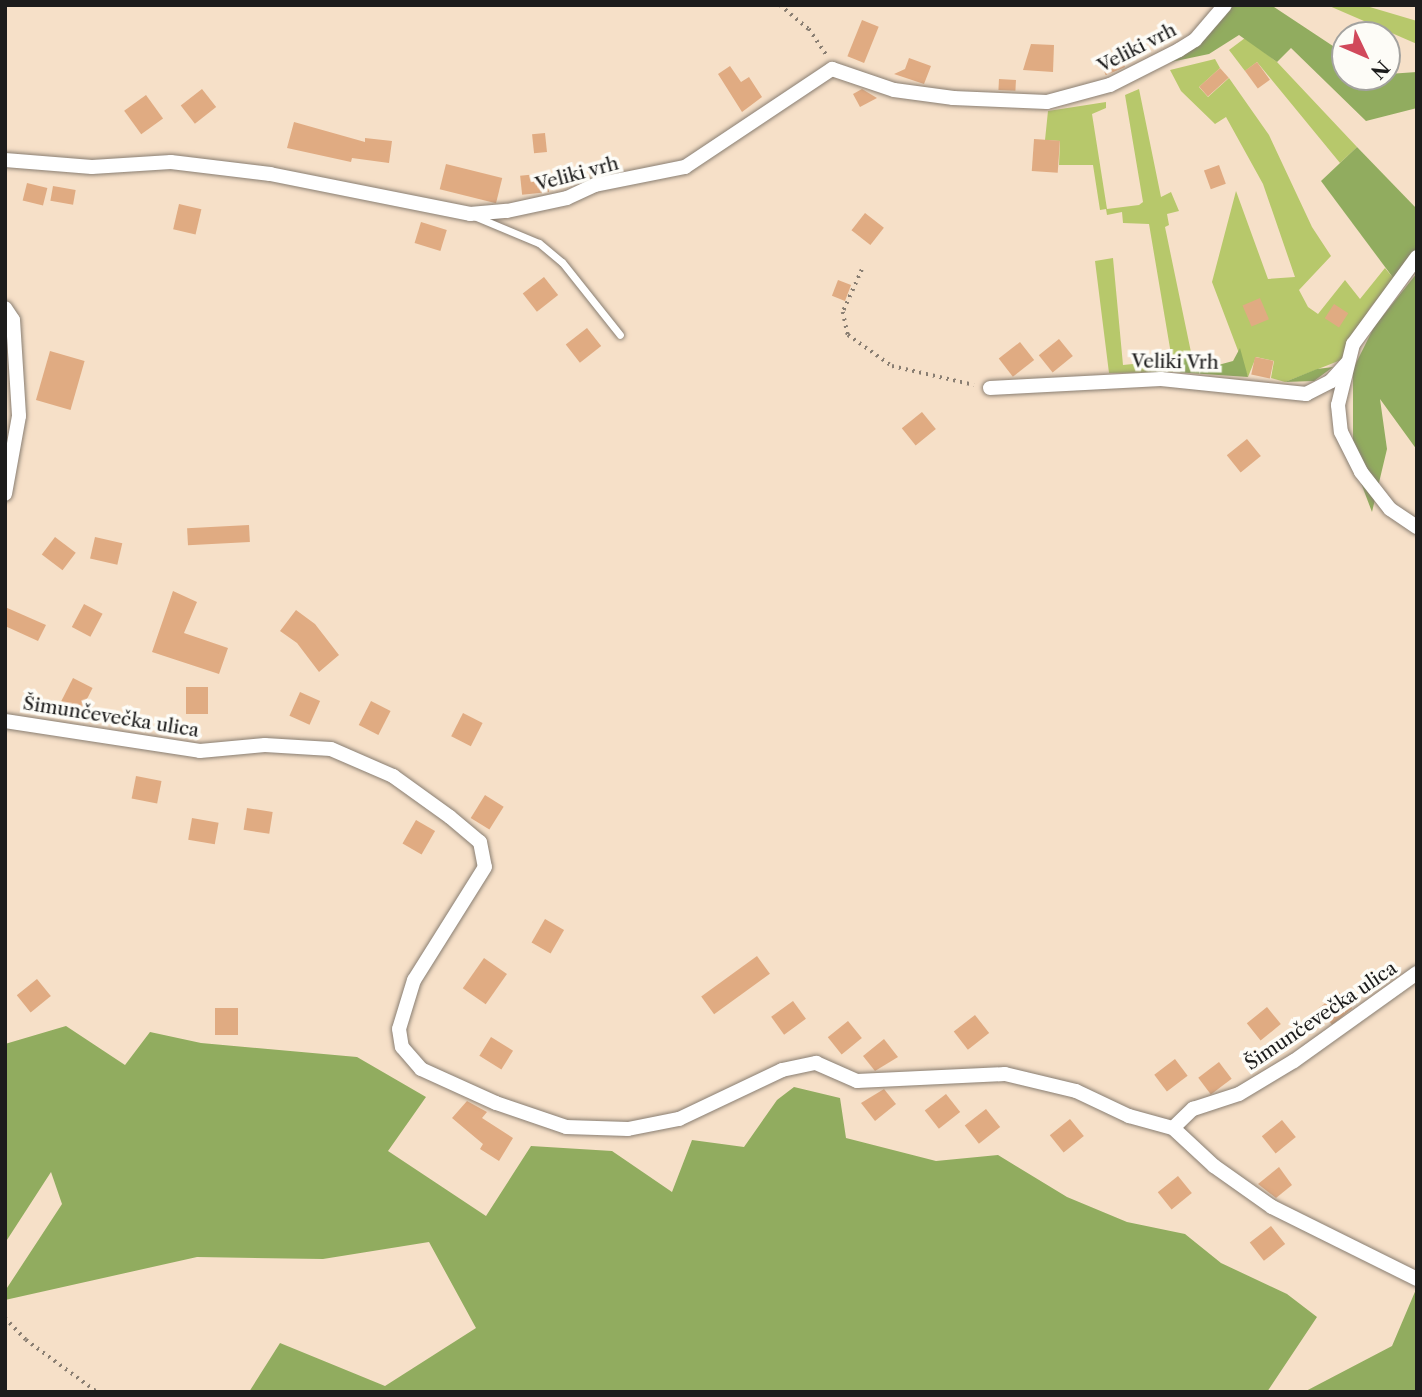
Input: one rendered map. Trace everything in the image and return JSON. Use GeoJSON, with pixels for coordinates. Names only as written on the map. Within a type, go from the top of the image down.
{"type":"FeatureCollection","features":[{"type":"Feature","properties":{"kind":"street","name":"Veliki vrh"},"geometry":{"type":"LineString","coordinates":[[5,160],[92,167],[171,162],[224,168],[470,214],[548,203],[595,185],[685,167],[832,69],[894,90],[953,98],[1047,102],[1110,85],[1195,40],[1225,5]]}},
{"type":"Feature","properties":{"kind":"street"},"geometry":{"type":"LineString","coordinates":[[1417,257],[1366,324],[1347,363],[1338,405],[1346,448],[1390,509],[1417,527]]}},
{"type":"Feature","properties":{"kind":"street"},"geometry":{"type":"LineString","coordinates":[[5,308],[13,320],[19,416],[5,494]]}},
{"type":"Feature","properties":{"kind":"street","name":"Veliki Vrh"},"geometry":{"type":"LineString","coordinates":[[990,388],[1161,379],[1306,394],[1331,381],[1347,363]]}},
{"type":"Feature","properties":{"kind":"street","name":"Šimunčevečka ulica"},"geometry":{"type":"LineString","coordinates":[[5,720],[200,751],[265,745],[331,749],[393,776],[450,817],[480,842],[485,867],[415,980],[399,1029],[402,1047],[421,1069],[496,1103],[566,1127],[628,1129],[679,1119],[782,1070],[816,1063],[857,1081],[1005,1074],[1076,1091],[1129,1116],[1173,1128],[1214,1166],[1272,1207],[1417,1279]]}},
{"type":"Feature","properties":{"kind":"street","name":"Šimunčevečka ulica"},"geometry":{"type":"LineString","coordinates":[[1173,1128],[1193,1109],[1239,1094],[1294,1060],[1417,973]]}},
{"type":"Feature","properties":{"kind":"lane"},"geometry":{"type":"LineString","coordinates":[[470,214],[492,228],[539,243],[562,262],[620,335]]}},
{"type":"Feature","properties":{"kind":"path"},"geometry":{"type":"LineString","coordinates":[[780,5],[819,40],[832,69]]}},
{"type":"Feature","properties":{"kind":"path"},"geometry":{"type":"LineString","coordinates":[[862,270],[843,312],[844,325],[855,342],[892,366],[990,388]]}},
{"type":"Feature","properties":{"kind":"path"},"geometry":{"type":"LineString","coordinates":[[5,1318],[26,1340],[97,1392]]}},
{"type":"Feature","properties":{"kind":"green space"},"geometry":{"type":"Polygon","coordinates":[[[1230,5],[1271,5],[1331,45],[1331,87],[1291,48],[1277,62],[1239,35],[1209,54],[1166,63],[1230,5]]]}},
{"type":"Feature","properties":{"kind":"green space"},"geometry":{"type":"Polygon","coordinates":[[[1327,5],[1363,5],[1417,21],[1417,44],[1401,37],[1401,21],[1364,21],[1327,5]]]}},
{"type":"Feature","properties":{"kind":"green space"},"geometry":{"type":"Polygon","coordinates":[[[1245,38],[1277,62],[1357,147],[1340,163],[1257,62],[1245,71],[1229,50],[1245,38]]]}},
{"type":"Feature","properties":{"kind":"green space"},"geometry":{"type":"Polygon","coordinates":[[[1215,59],[1220,68],[1199,87],[1208,97],[1229,78],[1269,135],[1312,227],[1331,256],[1299,290],[1308,307],[1318,314],[1345,280],[1360,299],[1385,268],[1394,279],[1370,308],[1341,360],[1285,382],[1271,378],[1274,361],[1256,357],[1248,377],[1212,282],[1236,191],[1268,279],[1295,277],[1263,184],[1226,117],[1215,124],[1181,91],[1170,70],[1215,59]]]}},
{"type":"Feature","properties":{"kind":"green space"},"geometry":{"type":"Polygon","coordinates":[[[1417,72],[1417,108],[1366,121],[1335,91],[1401,91],[1401,73],[1417,72]]]}},
{"type":"Feature","properties":{"kind":"green space"},"geometry":{"type":"Polygon","coordinates":[[[1139,89],[1161,197],[1171,192],[1179,211],[1167,214],[1169,225],[1165,227],[1192,357],[1172,360],[1149,224],[1123,223],[1122,212],[1107,215],[1106,209],[1100,210],[1093,165],[1059,165],[1060,141],[1045,140],[1048,111],[1106,102],[1106,108],[1092,114],[1107,209],[1139,205],[1143,202],[1125,95],[1139,89]]]}},
{"type":"Feature","properties":{"kind":"green space"},"geometry":{"type":"Polygon","coordinates":[[[1357,147],[1417,209],[1417,252],[1394,279],[1321,181],[1357,147]]]}},
{"type":"Feature","properties":{"kind":"green space"},"geometry":{"type":"Polygon","coordinates":[[[1113,258],[1123,365],[1172,360],[1174,372],[1109,373],[1095,261],[1113,258]]]}},
{"type":"Feature","properties":{"kind":"green space"},"geometry":{"type":"Polygon","coordinates":[[[1417,273],[1417,450],[1380,399],[1387,449],[1372,512],[1353,462],[1353,369],[1374,327],[1417,273]]]}},
{"type":"Feature","properties":{"kind":"green space"},"geometry":{"type":"Polygon","coordinates":[[[1240,348],[1248,377],[1174,372],[1172,360],[1192,357],[1196,371],[1233,361],[1240,348]]]}},
{"type":"Feature","properties":{"kind":"green space"},"geometry":{"type":"Polygon","coordinates":[[[1333,367],[1314,381],[1285,382],[1317,369],[1333,367]]]}},
{"type":"Feature","properties":{"kind":"green space"},"geometry":{"type":"Polygon","coordinates":[[[66,1026],[125,1065],[150,1032],[201,1043],[357,1057],[426,1097],[388,1151],[486,1216],[531,1146],[612,1151],[672,1192],[692,1140],[744,1147],[777,1100],[794,1087],[840,1098],[846,1138],[936,1161],[998,1155],[1067,1197],[1127,1222],[1185,1234],[1221,1263],[1287,1294],[1317,1317],[1267,1392],[249,1392],[280,1343],[385,1386],[476,1328],[429,1242],[323,1259],[197,1257],[5,1300],[5,1291],[62,1204],[51,1172],[5,1243],[5,1044],[66,1026]]]}},
{"type":"Feature","properties":{"kind":"green space"},"geometry":{"type":"Polygon","coordinates":[[[1417,1287],[1417,1392],[1304,1392],[1392,1346],[1417,1287]]]}},
{"type":"Feature","properties":{"kind":"building"},"geometry":{"type":"Polygon","coordinates":[[[862,20],[879,27],[864,63],[847,56],[862,20]]]}},
{"type":"Feature","properties":{"kind":"building"},"geometry":{"type":"Polygon","coordinates":[[[1031,44],[1054,45],[1053,72],[1023,70],[1031,44]]]}},
{"type":"Feature","properties":{"kind":"building"},"geometry":{"type":"Polygon","coordinates":[[[1120,55],[1125,67],[1106,75],[1101,63],[1120,55]]]}},
{"type":"Feature","properties":{"kind":"building"},"geometry":{"type":"Polygon","coordinates":[[[909,58],[931,66],[924,84],[894,74],[905,69],[909,58]]]}},
{"type":"Feature","properties":{"kind":"building"},"geometry":{"type":"Polygon","coordinates":[[[1257,62],[1270,80],[1258,89],[1245,71],[1257,62]]]}},
{"type":"Feature","properties":{"kind":"building"},"geometry":{"type":"Polygon","coordinates":[[[730,66],[741,82],[749,77],[762,97],[742,112],[718,74],[730,66]]]}},
{"type":"Feature","properties":{"kind":"building"},"geometry":{"type":"Polygon","coordinates":[[[1220,68],[1229,78],[1208,96],[1199,87],[1220,68]]]}},
{"type":"Feature","properties":{"kind":"building"},"geometry":{"type":"Polygon","coordinates":[[[999,79],[1016,80],[1015,91],[998,90],[999,79]]]}},
{"type":"Feature","properties":{"kind":"building"},"geometry":{"type":"Polygon","coordinates":[[[202,89],[216,107],[195,124],[181,106],[202,89]]]}},
{"type":"Feature","properties":{"kind":"building"},"geometry":{"type":"Polygon","coordinates":[[[862,89],[877,98],[860,107],[853,94],[862,89]]]}},
{"type":"Feature","properties":{"kind":"building"},"geometry":{"type":"Polygon","coordinates":[[[146,95],[163,118],[141,134],[124,111],[146,95]]]}},
{"type":"Feature","properties":{"kind":"building"},"geometry":{"type":"Polygon","coordinates":[[[294,122],[365,142],[365,138],[392,141],[389,163],[352,158],[351,162],[287,148],[294,122]]]}},
{"type":"Feature","properties":{"kind":"building"},"geometry":{"type":"Polygon","coordinates":[[[545,133],[547,152],[534,153],[532,134],[545,133]]]}},
{"type":"Feature","properties":{"kind":"building"},"geometry":{"type":"Polygon","coordinates":[[[1034,139],[1060,141],[1058,173],[1032,171],[1034,139]]]}},
{"type":"Feature","properties":{"kind":"building"},"geometry":{"type":"Polygon","coordinates":[[[446,164],[502,178],[496,203],[440,189],[446,164]]]}},
{"type":"Feature","properties":{"kind":"building"},"geometry":{"type":"Polygon","coordinates":[[[1219,165],[1226,184],[1211,189],[1204,170],[1219,165]]]}},
{"type":"Feature","properties":{"kind":"building"},"geometry":{"type":"Polygon","coordinates":[[[547,173],[549,192],[522,195],[520,176],[547,173]]]}},
{"type":"Feature","properties":{"kind":"building"},"geometry":{"type":"Polygon","coordinates":[[[27,183],[47,188],[43,206],[23,200],[27,183]]]}},
{"type":"Feature","properties":{"kind":"building"},"geometry":{"type":"Polygon","coordinates":[[[53,186],[76,190],[73,205],[50,201],[53,186]]]}},
{"type":"Feature","properties":{"kind":"building"},"geometry":{"type":"Polygon","coordinates":[[[179,204],[201,209],[196,235],[173,229],[179,204]]]}},
{"type":"Feature","properties":{"kind":"building"},"geometry":{"type":"Polygon","coordinates":[[[865,213],[884,228],[870,245],[851,230],[865,213]]]}},
{"type":"Feature","properties":{"kind":"building"},"geometry":{"type":"Polygon","coordinates":[[[421,222],[447,230],[440,251],[415,243],[421,222]]]}},
{"type":"Feature","properties":{"kind":"building"},"geometry":{"type":"Polygon","coordinates":[[[544,277],[558,295],[537,312],[523,294],[544,277]]]}},
{"type":"Feature","properties":{"kind":"building"},"geometry":{"type":"Polygon","coordinates":[[[838,280],[851,285],[845,301],[832,296],[838,280]]]}},
{"type":"Feature","properties":{"kind":"building"},"geometry":{"type":"Polygon","coordinates":[[[1260,298],[1269,319],[1251,327],[1243,305],[1260,298]]]}},
{"type":"Feature","properties":{"kind":"building"},"geometry":{"type":"Polygon","coordinates":[[[1334,304],[1348,313],[1339,328],[1325,318],[1334,304]]]}},
{"type":"Feature","properties":{"kind":"building"},"geometry":{"type":"Polygon","coordinates":[[[587,328],[601,346],[580,363],[566,345],[587,328]]]}},
{"type":"Feature","properties":{"kind":"building"},"geometry":{"type":"Polygon","coordinates":[[[1059,339],[1073,356],[1053,372],[1039,355],[1059,339]]]}},
{"type":"Feature","properties":{"kind":"building"},"geometry":{"type":"Polygon","coordinates":[[[1020,342],[1034,360],[1013,377],[999,359],[1020,342]]]}},
{"type":"Feature","properties":{"kind":"building"},"geometry":{"type":"Polygon","coordinates":[[[50,351],[85,361],[71,410],[36,400],[50,351]]]}},
{"type":"Feature","properties":{"kind":"building"},"geometry":{"type":"Polygon","coordinates":[[[1255,357],[1274,361],[1270,379],[1251,375],[1255,357]]]}},
{"type":"Feature","properties":{"kind":"building"},"geometry":{"type":"Polygon","coordinates":[[[922,412],[936,429],[916,445],[902,428],[922,412]]]}},
{"type":"Feature","properties":{"kind":"building"},"geometry":{"type":"Polygon","coordinates":[[[1247,439],[1261,456],[1241,472],[1227,455],[1247,439]]]}},
{"type":"Feature","properties":{"kind":"building"},"geometry":{"type":"Polygon","coordinates":[[[249,525],[250,542],[188,545],[187,528],[249,525]]]}},
{"type":"Feature","properties":{"kind":"building"},"geometry":{"type":"Polygon","coordinates":[[[55,537],[76,553],[63,570],[42,555],[55,537]]]}},
{"type":"Feature","properties":{"kind":"building"},"geometry":{"type":"Polygon","coordinates":[[[95,537],[122,543],[117,565],[90,558],[95,537]]]}},
{"type":"Feature","properties":{"kind":"building"},"geometry":{"type":"Polygon","coordinates":[[[173,591],[197,602],[184,633],[228,648],[219,674],[152,652],[173,591]]]}},
{"type":"Feature","properties":{"kind":"building"},"geometry":{"type":"Polygon","coordinates":[[[84,604],[103,614],[90,637],[72,627],[84,604]]]}},
{"type":"Feature","properties":{"kind":"building"},"geometry":{"type":"Polygon","coordinates":[[[5,607],[46,625],[38,641],[5,626],[5,607]]]}},
{"type":"Feature","properties":{"kind":"building"},"geometry":{"type":"Polygon","coordinates":[[[296,610],[315,624],[339,655],[319,672],[297,643],[280,631],[296,610]]]}},
{"type":"Feature","properties":{"kind":"building"},"geometry":{"type":"Polygon","coordinates":[[[73,678],[93,688],[81,711],[61,701],[73,678]]]}},
{"type":"Feature","properties":{"kind":"building"},"geometry":{"type":"Polygon","coordinates":[[[186,687],[208,687],[208,714],[186,714],[186,687]]]}},
{"type":"Feature","properties":{"kind":"building"},"geometry":{"type":"Polygon","coordinates":[[[300,692],[320,701],[310,725],[289,716],[300,692]]]}},
{"type":"Feature","properties":{"kind":"building"},"geometry":{"type":"Polygon","coordinates":[[[371,701],[391,711],[378,735],[359,725],[371,701]]]}},
{"type":"Feature","properties":{"kind":"building"},"geometry":{"type":"Polygon","coordinates":[[[463,713],[483,723],[471,746],[451,736],[463,713]]]}},
{"type":"Feature","properties":{"kind":"building"},"geometry":{"type":"Polygon","coordinates":[[[136,776],[162,781],[157,804],[132,799],[136,776]]]}},
{"type":"Feature","properties":{"kind":"building"},"geometry":{"type":"Polygon","coordinates":[[[485,795],[504,807],[489,830],[471,818],[485,795]]]}},
{"type":"Feature","properties":{"kind":"building"},"geometry":{"type":"Polygon","coordinates":[[[247,808],[273,812],[269,834],[244,830],[247,808]]]}},
{"type":"Feature","properties":{"kind":"building"},"geometry":{"type":"Polygon","coordinates":[[[192,818],[219,823],[215,844],[188,840],[192,818]]]}},
{"type":"Feature","properties":{"kind":"building"},"geometry":{"type":"Polygon","coordinates":[[[416,820],[435,831],[422,854],[402,843],[416,820]]]}},
{"type":"Feature","properties":{"kind":"building"},"geometry":{"type":"Polygon","coordinates":[[[545,919],[564,930],[551,953],[532,942],[545,919]]]}},
{"type":"Feature","properties":{"kind":"building"},"geometry":{"type":"Polygon","coordinates":[[[757,956],[770,974],[714,1014],[701,997],[757,956]]]}},
{"type":"Feature","properties":{"kind":"building"},"geometry":{"type":"Polygon","coordinates":[[[484,958],[507,974],[486,1004],[463,988],[484,958]]]}},
{"type":"Feature","properties":{"kind":"building"},"geometry":{"type":"Polygon","coordinates":[[[37,979],[51,996],[31,1012],[17,995],[37,979]]]}},
{"type":"Feature","properties":{"kind":"building"},"geometry":{"type":"Polygon","coordinates":[[[1339,992],[1352,1008],[1332,1025],[1319,1008],[1339,992]]]}},
{"type":"Feature","properties":{"kind":"building"},"geometry":{"type":"Polygon","coordinates":[[[793,1001],[806,1019],[784,1035],[771,1017],[793,1001]]]}},
{"type":"Feature","properties":{"kind":"building"},"geometry":{"type":"Polygon","coordinates":[[[1267,1007],[1281,1024],[1261,1040],[1247,1023],[1267,1007]]]}},
{"type":"Feature","properties":{"kind":"building"},"geometry":{"type":"Polygon","coordinates":[[[215,1008],[238,1008],[238,1035],[215,1035],[215,1008]]]}},
{"type":"Feature","properties":{"kind":"building"},"geometry":{"type":"Polygon","coordinates":[[[975,1015],[989,1033],[968,1050],[954,1032],[975,1015]]]}},
{"type":"Feature","properties":{"kind":"building"},"geometry":{"type":"Polygon","coordinates":[[[848,1021],[862,1038],[842,1054],[828,1037],[848,1021]]]}},
{"type":"Feature","properties":{"kind":"building"},"geometry":{"type":"Polygon","coordinates":[[[491,1037],[513,1051],[501,1069],[479,1056],[491,1037]]]}},
{"type":"Feature","properties":{"kind":"building"},"geometry":{"type":"Polygon","coordinates":[[[884,1039],[898,1057],[875,1071],[863,1056],[884,1039]]]}},
{"type":"Feature","properties":{"kind":"building"},"geometry":{"type":"Polygon","coordinates":[[[1175,1059],[1188,1076],[1167,1091],[1154,1075],[1175,1059]]]}},
{"type":"Feature","properties":{"kind":"building"},"geometry":{"type":"Polygon","coordinates":[[[1219,1062],[1232,1079],[1211,1094],[1198,1078],[1219,1062]]]}},
{"type":"Feature","properties":{"kind":"building"},"geometry":{"type":"Polygon","coordinates":[[[884,1089],[896,1104],[875,1121],[861,1103],[884,1089]]]}},
{"type":"Feature","properties":{"kind":"building"},"geometry":{"type":"Polygon","coordinates":[[[946,1094],[960,1112],[939,1129],[925,1111],[946,1094]]]}},
{"type":"Feature","properties":{"kind":"building"},"geometry":{"type":"Polygon","coordinates":[[[467,1101],[487,1112],[482,1118],[513,1138],[499,1161],[480,1149],[483,1144],[452,1118],[467,1101]]]}},
{"type":"Feature","properties":{"kind":"building"},"geometry":{"type":"Polygon","coordinates":[[[986,1109],[1000,1127],[979,1144],[965,1126],[986,1109]]]}},
{"type":"Feature","properties":{"kind":"building"},"geometry":{"type":"Polygon","coordinates":[[[1070,1119],[1084,1136],[1064,1152],[1050,1135],[1070,1119]]]}},
{"type":"Feature","properties":{"kind":"building"},"geometry":{"type":"Polygon","coordinates":[[[1282,1120],[1296,1137],[1276,1153],[1262,1136],[1282,1120]]]}},
{"type":"Feature","properties":{"kind":"building"},"geometry":{"type":"Polygon","coordinates":[[[1279,1167],[1292,1185],[1276,1198],[1258,1184],[1279,1167]]]}},
{"type":"Feature","properties":{"kind":"building"},"geometry":{"type":"Polygon","coordinates":[[[1178,1176],[1192,1193],[1172,1209],[1158,1192],[1178,1176]]]}},
{"type":"Feature","properties":{"kind":"building"},"geometry":{"type":"Polygon","coordinates":[[[1271,1226],[1285,1244],[1264,1261],[1250,1243],[1271,1226]]]}}]}
